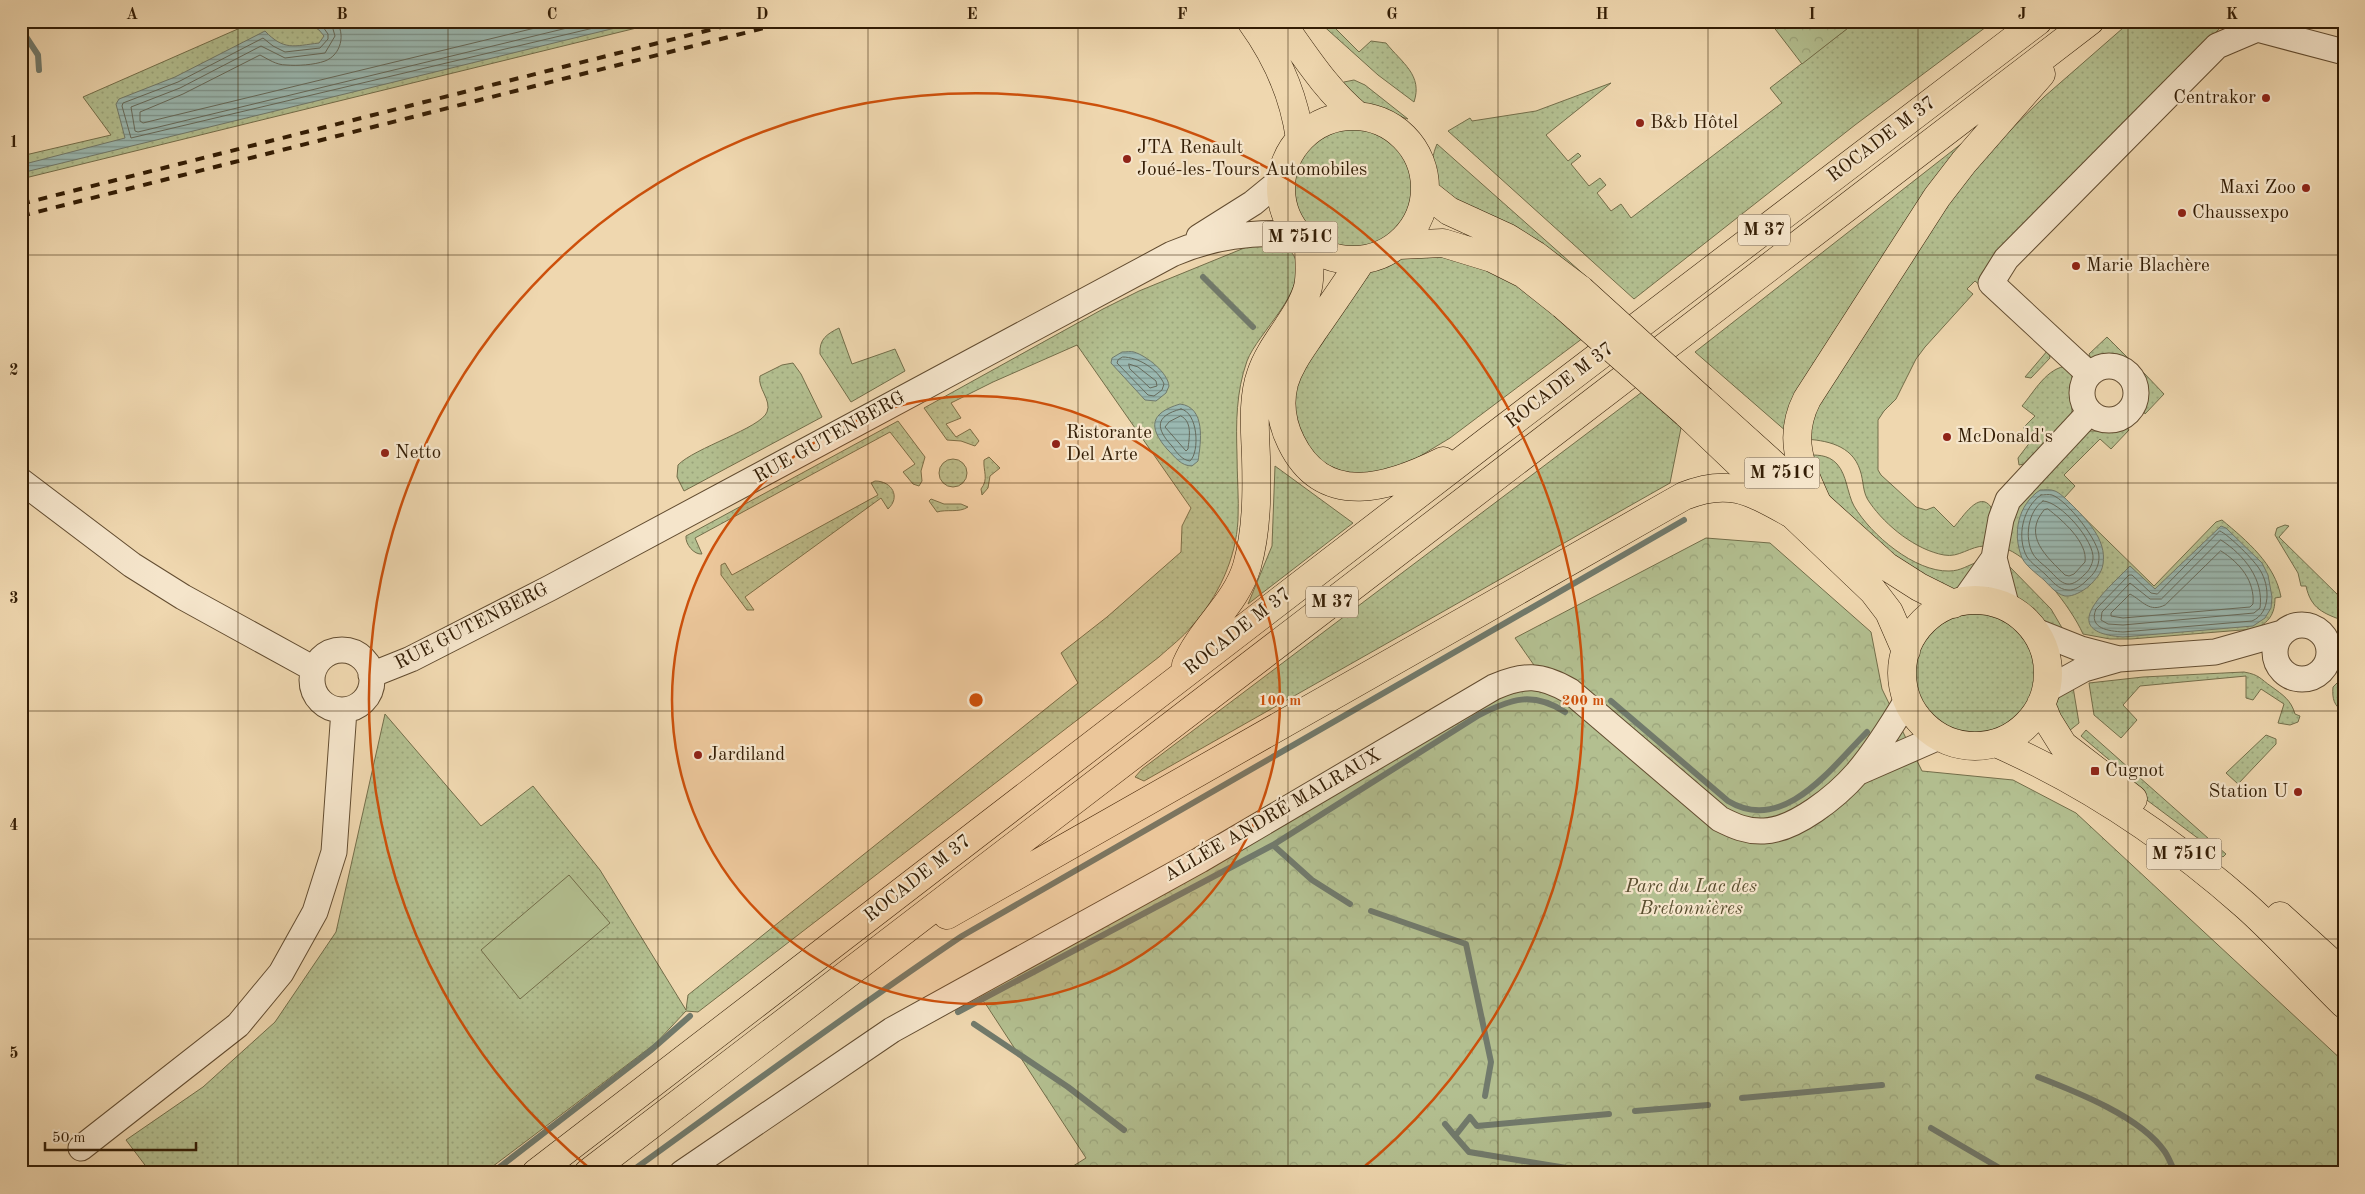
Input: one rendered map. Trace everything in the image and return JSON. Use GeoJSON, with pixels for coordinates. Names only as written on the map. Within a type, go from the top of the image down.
{"type":"FeatureCollection","features":[{"type":"Feature","properties":{"kind":"main road"},"geometry":{"type":"LineString","coordinates":[[1251,21],[1286,81],[1296,110],[1300,138]]}},
{"type":"Feature","properties":{"kind":"main road"},"geometry":{"type":"LineString","coordinates":[[1280,21],[1330,89],[1340,101],[1358,116]]}},
{"type":"Feature","properties":{"kind":"main road","name":"ROCADE M 37"},"geometry":{"type":"LineString","coordinates":[[536,1173],[1490,439],[2038,22]]}},
{"type":"Feature","properties":{"kind":"main road","name":"ROCADE M 37"},"geometry":{"type":"LineString","coordinates":[[588,1173],[2083,26]]}},
{"type":"Feature","properties":{"kind":"main road","name":"M 37"},"geometry":{"type":"LineString","coordinates":[[1818,506],[1804,474],[1798,450],[1800,412],[1807,399],[1937,197],[1964,162],[2083,26]]}},
{"type":"Feature","properties":{"kind":"main road","name":"M 751C"},"geometry":{"type":"LineString","coordinates":[[1358,116],[1380,121],[1408,140],[1423,170],[1425,192],[1422,212],[1412,230],[1399,245],[1381,255],[1361,260],[1343,260],[1325,255],[1303,240],[1288,219],[1282,203],[1281,180],[1288,158],[1300,138],[1317,126],[1337,118],[1358,116]]}},
{"type":"Feature","properties":{"kind":"main road","name":"M 751C"},"geometry":{"type":"LineString","coordinates":[[1425,192],[1449,210],[1515,242],[1572,297],[1694,406],[1818,506],[1886,566],[1919,587],[1958,603],[1986,602],[2007,608],[2021,617],[2039,638],[2046,658],[2048,680],[2043,697],[2048,721],[2063,745],[2095,771],[2231,871],[2344,974]]}},
{"type":"Feature","properties":{"kind":"main road","name":"M 37"},"geometry":{"type":"LineString","coordinates":[[1180,677],[1192,651],[1227,606],[1247,566],[1256,520],[1255,408],[1261,374],[1274,344],[1301,304],[1308,287],[1303,240]]}},
{"type":"Feature","properties":{"kind":"main road","name":"M 751C"},"geometry":{"type":"LineString","coordinates":[[1399,245],[1443,243],[1492,258],[1572,297]]}},
{"type":"Feature","properties":{"kind":"main road","name":"M 37"},"geometry":{"type":"LineString","coordinates":[[1361,260],[1292,363],[1284,384],[1281,410],[1286,432],[1296,452],[1312,470],[1330,482],[1350,488],[1373,487],[1396,482],[1490,439]]}},
{"type":"Feature","properties":{"kind":"main road","name":"M 751C"},"geometry":{"type":"LineString","coordinates":[[1694,406],[1790,513],[1873,591],[1889,612],[1906,651]]}},
{"type":"Feature","properties":{"kind":"main road","name":"M 37"},"geometry":{"type":"LineString","coordinates":[[858,965],[1684,496],[1702,489],[1736,487],[1752,492],[1790,513]]}},
{"type":"Feature","properties":{"kind":"main road"},"geometry":{"type":"LineString","coordinates":[[1958,603],[1942,608],[1924,622],[1910,640],[1906,651],[1902,675],[1907,700],[1920,721],[1939,736],[1967,746],[1996,743],[2022,729],[2043,697]]}},
{"type":"Feature","properties":{"kind":"main road","name":"M 751C"},"geometry":{"type":"LineString","coordinates":[[1996,743],[2049,767],[2161,836],[2247,906],[2344,1004]]}},
{"type":"Feature","properties":{"kind":"street"},"geometry":{"type":"LineString","coordinates":[[2089,374],[1991,283],[2006,258],[2217,46],[2257,28],[2344,52]]}},
{"type":"Feature","properties":{"kind":"street"},"geometry":{"type":"LineString","coordinates":[[1172,254],[1252,203],[1281,180]]}},
{"type":"Feature","properties":{"kind":"street","name":"RUE GUTENBERG"},"geometry":{"type":"LineString","coordinates":[[371,675],[411,659],[550,588],[1172,254],[1211,240],[1238,235],[1303,240]]}},
{"type":"Feature","properties":{"kind":"street"},"geometry":{"type":"LineString","coordinates":[[2112,366],[2128,374],[2136,389],[2134,405],[2122,418],[2105,421],[2089,413],[2084,406],[2081,389],[2089,374],[2096,369],[2112,366]]}},
{"type":"Feature","properties":{"kind":"street"},"geometry":{"type":"LineString","coordinates":[[2007,608],[1994,558],[2001,519],[2008,500],[2089,413]]}},
{"type":"Feature","properties":{"kind":"street"},"geometry":{"type":"LineString","coordinates":[[21,481],[132,564],[175,592],[277,651],[314,669]]}},
{"type":"Feature","properties":{"kind":"street"},"geometry":{"type":"LineString","coordinates":[[1958,603],[1994,558]]}},
{"type":"Feature","properties":{"kind":"street"},"geometry":{"type":"LineString","coordinates":[[2043,697],[2084,669],[2120,660],[2215,652],[2282,633],[2299,625],[2306,625],[2344,639]]}},
{"type":"Feature","properties":{"kind":"street"},"geometry":{"type":"LineString","coordinates":[[2033,630],[2081,649],[2120,660]]}},
{"type":"Feature","properties":{"kind":"street"},"geometry":{"type":"LineString","coordinates":[[2282,633],[2275,649],[2279,666],[2288,676],[2300,679],[2312,678],[2334,664],[2328,644],[2320,631]]}},
{"type":"Feature","properties":{"kind":"street"},"geometry":{"type":"LineString","coordinates":[[345,651],[362,658],[371,675],[370,692],[365,699],[359,704],[344,710],[325,705],[313,689],[314,669],[326,654],[345,651]]}},
{"type":"Feature","properties":{"kind":"street"},"geometry":{"type":"LineString","coordinates":[[2215,652],[2279,666]]}},
{"type":"Feature","properties":{"kind":"street","name":"ALLÉE ANDRÉ MALRAUX"},"geometry":{"type":"LineString","coordinates":[[682,1173],[892,1030],[1200,860],[1494,687],[1514,678],[1543,678],[1570,691],[1720,819],[1736,828],[1765,831],[1781,828],[1817,809],[1856,774],[1907,700]]}},
{"type":"Feature","properties":{"kind":"street"},"geometry":{"type":"LineString","coordinates":[[81,1148],[238,1025],[281,973],[315,912],[334,852],[344,710]]}},
{"type":"Feature","properties":{"kind":"street","name":"ALLÉE ANDRÉ MALRAUX"},"geometry":{"type":"LineString","coordinates":[[1856,774],[1939,736]]}},
{"type":"Feature","properties":{"kind":"green space"},"geometry":{"type":"Polygon","coordinates":[[[256,21],[665,21],[21,179],[21,156],[111,135],[83,97],[256,21]]]}},
{"type":"Feature","properties":{"kind":"green space"},"geometry":{"type":"Polygon","coordinates":[[[1328,21],[1359,52],[1371,41],[1386,43],[1404,63],[1413,77],[1416,84],[1414,102],[1378,75],[1319,22],[1328,21]]]}},
{"type":"Feature","properties":{"kind":"green space"},"geometry":{"type":"Polygon","coordinates":[[[1769,21],[1857,21],[1802,64],[1769,21]]]}},
{"type":"Feature","properties":{"kind":"green space"},"geometry":{"type":"Polygon","coordinates":[[[1857,21],[1994,21],[1855,125],[1634,299],[1448,131],[1470,118],[1472,121],[1536,111],[1611,83],[1546,135],[1568,161],[1578,153],[1581,156],[1571,164],[1589,186],[1600,178],[1606,185],[1597,193],[1611,211],[1621,204],[1631,218],[1782,103],[1770,88],[1857,21]]]}},
{"type":"Feature","properties":{"kind":"green space"},"geometry":{"type":"Polygon","coordinates":[[[2131,21],[2227,21],[1997,253],[1981,286],[1975,281],[1967,289],[1973,294],[1925,347],[1916,359],[1896,399],[1878,420],[1878,470],[1916,507],[1926,510],[1934,507],[1954,527],[1976,503],[1986,503],[1991,507],[1985,546],[1955,555],[1933,552],[1902,536],[1877,512],[1866,495],[1860,470],[1856,462],[1845,449],[1829,443],[1803,439],[1809,409],[1937,215],[1996,144],[2044,97],[2131,21]]]}},
{"type":"Feature","properties":{"kind":"green space"},"geometry":{"type":"Polygon","coordinates":[[[1354,80],[1365,85],[1408,119],[1364,106],[1337,88],[1344,82],[1354,80]]]}},
{"type":"Feature","properties":{"kind":"green space"},"geometry":{"type":"Polygon","coordinates":[[[1351,128],[1363,129],[1374,133],[1394,146],[1407,166],[1411,177],[1411,201],[1407,212],[1394,232],[1374,245],[1363,249],[1351,250],[1339,249],[1328,245],[1308,232],[1295,212],[1291,201],[1290,189],[1291,177],[1295,166],[1308,146],[1328,133],[1339,129],[1351,128]]]}},
{"type":"Feature","properties":{"kind":"green space"},"geometry":{"type":"Polygon","coordinates":[[[1970,137],[1787,432],[1695,352],[1970,137]]]}},
{"type":"Feature","properties":{"kind":"green space"},"geometry":{"type":"Polygon","coordinates":[[[1437,144],[1589,279],[1448,198],[1439,186],[1434,173],[1433,159],[1437,144]]]}},
{"type":"Feature","properties":{"kind":"green space"},"geometry":{"type":"Polygon","coordinates":[[[1259,242],[1280,245],[1289,250],[1295,258],[1297,271],[1295,284],[1280,311],[1253,350],[1243,373],[1237,419],[1238,520],[1234,549],[1224,577],[1210,603],[1181,638],[1159,657],[698,1012],[686,1011],[656,1043],[484,1173],[151,1173],[126,1140],[203,1087],[275,1022],[336,932],[385,714],[481,826],[533,786],[600,870],[686,1010],[688,995],[1078,683],[1061,653],[1107,617],[1181,552],[1182,526],[1191,508],[1077,345],[993,382],[951,403],[961,418],[946,424],[956,437],[970,429],[979,441],[975,446],[961,441],[947,440],[924,408],[1139,291],[1259,242]]]}},
{"type":"Feature","properties":{"kind":"green space"},"geometry":{"type":"Polygon","coordinates":[[[1439,249],[1519,279],[1583,338],[1450,438],[1412,461],[1375,476],[1349,474],[1321,462],[1308,449],[1295,424],[1294,393],[1299,375],[1368,273],[1404,255],[1439,249]]]}},
{"type":"Feature","properties":{"kind":"green space"},"geometry":{"type":"Polygon","coordinates":[[[839,328],[852,364],[895,349],[905,371],[851,402],[820,354],[822,341],[831,332],[839,328]]]}},
{"type":"Feature","properties":{"kind":"green space"},"geometry":{"type":"Polygon","coordinates":[[[2107,337],[2128,358],[2108,354],[2091,359],[2089,354],[2107,337]]]}},
{"type":"Feature","properties":{"kind":"green space"},"geometry":{"type":"Polygon","coordinates":[[[2048,350],[2050,358],[2031,378],[2025,377],[2048,350]]]}},
{"type":"Feature","properties":{"kind":"green space"},"geometry":{"type":"Polygon","coordinates":[[[793,363],[801,374],[822,417],[684,491],[677,477],[678,465],[686,458],[753,425],[762,418],[767,412],[768,403],[761,385],[760,376],[782,365],[793,363]]]}},
{"type":"Feature","properties":{"kind":"green space"},"geometry":{"type":"Polygon","coordinates":[[[2068,366],[2072,373],[2072,413],[2024,464],[2019,465],[2018,458],[2034,437],[2023,428],[2035,416],[2022,406],[2047,375],[2060,367],[2068,366]]]}},
{"type":"Feature","properties":{"kind":"green space"},"geometry":{"type":"Polygon","coordinates":[[[2143,372],[2164,394],[2145,414],[2143,410],[2147,392],[2143,372]]]}},
{"type":"Feature","properties":{"kind":"green space"},"geometry":{"type":"Polygon","coordinates":[[[1642,392],[1681,428],[1670,483],[1144,781],[1135,777],[1142,769],[1642,392]]]}},
{"type":"Feature","properties":{"kind":"green space"},"geometry":{"type":"Polygon","coordinates":[[[898,421],[925,457],[921,471],[922,481],[919,486],[913,484],[903,472],[915,464],[890,432],[695,538],[702,554],[693,551],[689,545],[686,536],[898,421]]]}},
{"type":"Feature","properties":{"kind":"green space"},"geometry":{"type":"Polygon","coordinates":[[[2127,427],[2129,430],[2111,449],[2100,439],[2064,475],[2075,486],[2064,498],[2154,586],[2216,522],[2222,520],[2259,554],[2278,585],[2281,597],[2275,598],[2274,609],[2264,624],[2254,629],[2131,639],[2110,639],[2083,634],[2070,611],[2051,586],[2029,564],[2007,549],[2015,511],[2088,431],[2112,431],[2127,427]]]}},
{"type":"Feature","properties":{"kind":"green space"},"geometry":{"type":"Polygon","coordinates":[[[1805,455],[1818,455],[1830,458],[1837,464],[1843,473],[1854,506],[1862,517],[1883,540],[1908,559],[1936,570],[1949,571],[1961,569],[1978,562],[1960,589],[1953,590],[1922,581],[1820,489],[1805,455]]]}},
{"type":"Feature","properties":{"kind":"green space"},"geometry":{"type":"Polygon","coordinates":[[[989,457],[1000,468],[990,476],[988,488],[982,495],[981,489],[985,482],[984,460],[989,457]]]}},
{"type":"Feature","properties":{"kind":"green space"},"geometry":{"type":"Polygon","coordinates":[[[953,459],[963,463],[967,473],[963,483],[953,487],[943,483],[939,473],[943,463],[953,459]]]}},
{"type":"Feature","properties":{"kind":"green space"},"geometry":{"type":"Polygon","coordinates":[[[1275,466],[1353,523],[1248,604],[1272,546],[1275,466]]]}},
{"type":"Feature","properties":{"kind":"green space"},"geometry":{"type":"Polygon","coordinates":[[[875,481],[886,484],[893,490],[894,500],[888,509],[881,498],[745,597],[754,610],[747,610],[721,575],[721,565],[725,563],[732,575],[878,495],[871,483],[875,481]]]}},
{"type":"Feature","properties":{"kind":"green space"},"geometry":{"type":"Polygon","coordinates":[[[931,499],[944,504],[961,504],[968,507],[961,510],[937,512],[929,501],[931,499]]]}},
{"type":"Feature","properties":{"kind":"green space"},"geometry":{"type":"Polygon","coordinates":[[[2285,525],[2289,526],[2279,537],[2344,601],[2344,621],[2319,609],[2311,600],[2306,586],[2301,586],[2298,573],[2275,535],[2277,528],[2285,525]]]}},
{"type":"Feature","properties":{"kind":"green space","name":"Parc du Lac des Bretonnières"},"geometry":{"type":"Polygon","coordinates":[[[1706,538],[1770,543],[1871,632],[1882,689],[1922,771],[2013,780],[2076,813],[2344,1062],[2344,1173],[1062,1173],[1086,1158],[987,1006],[971,986],[1494,687],[1543,678],[1515,638],[1706,538]]]}},
{"type":"Feature","properties":{"kind":"green space"},"geometry":{"type":"Polygon","coordinates":[[[2008,565],[2051,609],[2068,638],[2047,627],[2035,612],[2017,599],[2008,565]]]}},
{"type":"Feature","properties":{"kind":"green space"},"geometry":{"type":"Polygon","coordinates":[[[1975,614],[1998,618],[2018,631],[2031,651],[2035,674],[2031,697],[2018,717],[1998,730],[1975,734],[1952,730],[1932,717],[1919,697],[1915,674],[1919,651],[1932,631],[1952,618],[1975,614]]]}},
{"type":"Feature","properties":{"kind":"green space"},"geometry":{"type":"Polygon","coordinates":[[[2244,672],[2259,677],[2283,695],[2289,701],[2295,714],[2300,716],[2298,722],[2290,725],[2278,723],[2284,704],[2261,689],[2253,700],[2246,698],[2246,676],[2140,686],[2123,705],[2137,720],[2121,738],[2094,715],[2089,683],[2143,677],[2244,672]]]}},
{"type":"Feature","properties":{"kind":"green space"},"geometry":{"type":"Polygon","coordinates":[[[2344,676],[2344,712],[2336,705],[2333,699],[2333,687],[2344,676]]]}},
{"type":"Feature","properties":{"kind":"green space"},"geometry":{"type":"Polygon","coordinates":[[[2072,681],[2079,723],[2064,735],[2055,707],[2061,692],[2072,681]]]}},
{"type":"Feature","properties":{"kind":"green space"},"geometry":{"type":"Polygon","coordinates":[[[2086,730],[2226,854],[2223,857],[2116,777],[2120,769],[2081,736],[2086,730]]]}},
{"type":"Feature","properties":{"kind":"green space"},"geometry":{"type":"Polygon","coordinates":[[[2266,735],[2276,739],[2276,744],[2238,784],[2226,773],[2266,735]]]}},
{"type":"Feature","properties":{"kind":"green space"},"geometry":{"type":"Polygon","coordinates":[[[569,875],[610,923],[520,999],[481,950],[569,875]]]}},
{"type":"Feature","properties":{"kind":"water"},"geometry":{"type":"Polygon","coordinates":[[[304,21],[644,21],[21,173],[21,165],[125,138],[116,104],[119,99],[175,77],[265,31],[278,42],[290,46],[319,43],[324,36],[319,30],[304,21]]]}},
{"type":"Feature","properties":{"kind":"water"},"geometry":{"type":"Polygon","coordinates":[[[1122,352],[1133,352],[1151,361],[1168,381],[1169,386],[1166,393],[1156,401],[1145,400],[1111,363],[1112,358],[1122,352]]]}},
{"type":"Feature","properties":{"kind":"water"},"geometry":{"type":"Polygon","coordinates":[[[1180,404],[1194,412],[1200,427],[1198,461],[1192,466],[1181,463],[1167,449],[1157,434],[1155,427],[1158,416],[1180,404]]]}},
{"type":"Feature","properties":{"kind":"water"},"geometry":{"type":"Polygon","coordinates":[[[2040,490],[2053,490],[2065,498],[2089,523],[2102,546],[2103,564],[2100,573],[2089,586],[2075,595],[2065,596],[2056,591],[2029,567],[2022,558],[2019,549],[2019,520],[2026,503],[2040,490]]]}},
{"type":"Feature","properties":{"kind":"water"},"geometry":{"type":"Polygon","coordinates":[[[2221,526],[2226,528],[2262,563],[2268,575],[2272,597],[2271,608],[2265,618],[2253,626],[2123,637],[2103,633],[2092,627],[2089,619],[2092,609],[2099,598],[2130,566],[2155,589],[2221,526]]]}},
{"type":"Feature","properties":{"kind":"waterway"},"geometry":{"type":"LineString","coordinates":[[21,29],[38,55],[39,70]]}},
{"type":"Feature","properties":{"kind":"waterway"},"geometry":{"type":"LineString","coordinates":[[1203,277],[1253,327]]}},
{"type":"Feature","properties":{"kind":"waterway"},"geometry":{"type":"LineString","coordinates":[[629,1173],[836,1023],[962,936],[1684,520]]}},
{"type":"Feature","properties":{"kind":"waterway"},"geometry":{"type":"LineString","coordinates":[[1273,845],[1491,709],[1512,701],[1532,700],[1542,701],[1565,712]]}},
{"type":"Feature","properties":{"kind":"waterway"},"geometry":{"type":"LineString","coordinates":[[1611,701],[1728,801],[1749,809],[1768,809],[1787,803],[1805,792],[1822,778],[1867,732]]}},
{"type":"Feature","properties":{"kind":"waterway"},"geometry":{"type":"LineString","coordinates":[[958,1012],[1273,845],[1312,880],[1350,904]]}},
{"type":"Feature","properties":{"kind":"waterway"},"geometry":{"type":"LineString","coordinates":[[1371,911],[1466,944],[1491,1062],[1485,1096]]}},
{"type":"Feature","properties":{"kind":"waterway"},"geometry":{"type":"LineString","coordinates":[[492,1173],[650,1051],[690,1016]]}},
{"type":"Feature","properties":{"kind":"waterway"},"geometry":{"type":"LineString","coordinates":[[974,1024],[1068,1087],[1124,1130]]}},
{"type":"Feature","properties":{"kind":"waterway"},"geometry":{"type":"LineString","coordinates":[[2038,1077],[2089,1098],[2125,1117],[2141,1128],[2165,1152],[2175,1173]]}},
{"type":"Feature","properties":{"kind":"waterway"},"geometry":{"type":"LineString","coordinates":[[1742,1098],[1882,1085]]}},
{"type":"Feature","properties":{"kind":"waterway"},"geometry":{"type":"LineString","coordinates":[[1635,1111],[1708,1105]]}},
{"type":"Feature","properties":{"kind":"waterway"},"geometry":{"type":"LineString","coordinates":[[1445,1124],[1455,1136],[1470,1117],[1477,1126],[1609,1114]]}},
{"type":"Feature","properties":{"kind":"waterway"},"geometry":{"type":"LineString","coordinates":[[1931,1128],[2008,1173]]}},
{"type":"Feature","properties":{"kind":"waterway"},"geometry":{"type":"LineString","coordinates":[[1455,1136],[1469,1152],[1597,1173]]}},
{"type":"Feature","properties":{"kind":"waterway"},"geometry":{"type":"LineString","coordinates":[[2319,1173],[2329,1169]]}},
{"type":"Feature","properties":{"kind":"railway"},"geometry":{"type":"LineString","coordinates":[[21,204],[745,21]]}},
{"type":"Feature","properties":{"kind":"railway"},"geometry":{"type":"LineString","coordinates":[[21,216],[792,21]]}},
{"type":"Feature","properties":{"kind":"place","name":"Centrakor"},"geometry":{"type":"Point","coordinates":[2266,98]}},
{"type":"Feature","properties":{"kind":"place","name":"B&b Hôtel"},"geometry":{"type":"Point","coordinates":[1640,123]}},
{"type":"Feature","properties":{"kind":"place","name":"JTA Renault Joué-les-Tours Automobiles"},"geometry":{"type":"Point","coordinates":[1127,159]}},
{"type":"Feature","properties":{"kind":"place","name":"Maxi Zoo"},"geometry":{"type":"Point","coordinates":[2306,188]}},
{"type":"Feature","properties":{"kind":"place","name":"Chaussexpo"},"geometry":{"type":"Point","coordinates":[2182,213]}},
{"type":"Feature","properties":{"kind":"place","name":"Marie Blachère"},"geometry":{"type":"Point","coordinates":[2076,266]}},
{"type":"Feature","properties":{"kind":"place","name":"McDonald's"},"geometry":{"type":"Point","coordinates":[1947,437]}},
{"type":"Feature","properties":{"kind":"place","name":"Ristorante Del Arte"},"geometry":{"type":"Point","coordinates":[1056,444]}},
{"type":"Feature","properties":{"kind":"place","name":"Netto"},"geometry":{"type":"Point","coordinates":[385,453]}},
{"type":"Feature","properties":{"kind":"place","name":"Jardiland"},"geometry":{"type":"Point","coordinates":[698,755]}},
{"type":"Feature","properties":{"kind":"place","name":"Cugnot"},"geometry":{"type":"Point","coordinates":[2095,771]}},
{"type":"Feature","properties":{"kind":"place","name":"Station U"},"geometry":{"type":"Point","coordinates":[2298,792]}}]}
